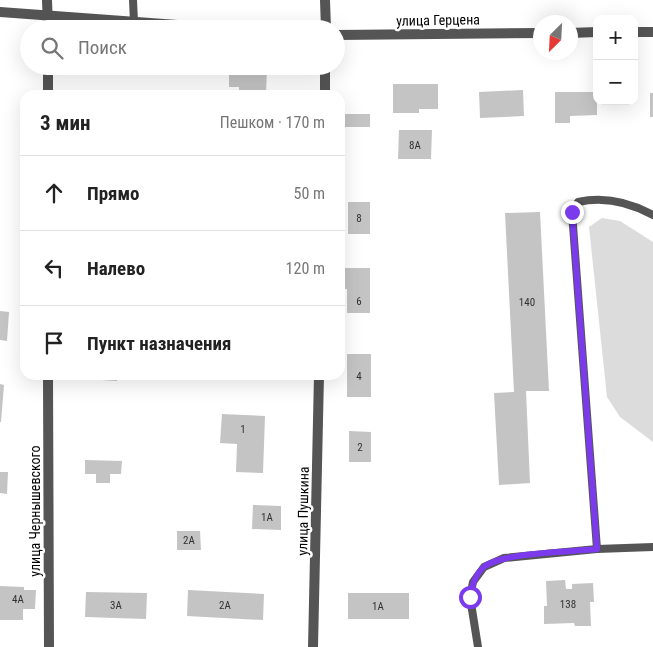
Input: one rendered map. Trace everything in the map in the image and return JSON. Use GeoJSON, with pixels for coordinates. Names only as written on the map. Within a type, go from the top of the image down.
{"type":"FeatureCollection","features":[{"type":"Feature","properties":{"kind":"street"},"geometry":{"type":"LineString","coordinates":[[47,0],[48,20]]}},
{"type":"Feature","properties":{"kind":"street"},"geometry":{"type":"LineString","coordinates":[[325,0],[326,20]]}},
{"type":"Feature","properties":{"kind":"street"},"geometry":{"type":"LineString","coordinates":[[0,12],[105,20]]}},
{"type":"Feature","properties":{"kind":"street"},"geometry":{"type":"LineString","coordinates":[[578,32],[593,32]]}},
{"type":"Feature","properties":{"kind":"street"},"geometry":{"type":"LineString","coordinates":[[638,32],[653,32]]}},
{"type":"Feature","properties":{"kind":"street","name":"улица Герцена"},"geometry":{"type":"LineString","coordinates":[[345,35],[533,33]]}},
{"type":"Feature","properties":{"kind":"street"},"geometry":{"type":"LineString","coordinates":[[48,75],[48,90]]}},
{"type":"Feature","properties":{"kind":"street"},"geometry":{"type":"LineString","coordinates":[[325,90],[326,75]]}},
{"type":"Feature","properties":{"kind":"street","name":"улица Чернышевского"},"geometry":{"type":"LineString","coordinates":[[48,380],[49,647]]}},
{"type":"Feature","properties":{"kind":"street","name":"улица Пушкина"},"geometry":{"type":"LineString","coordinates":[[314,647],[319,380]]}},
{"type":"Feature","properties":{"kind":"lane"},"geometry":{"type":"LineString","coordinates":[[133,0],[134,20]]}},
{"type":"Feature","properties":{"kind":"lane"},"geometry":{"type":"LineString","coordinates":[[597,549],[572,212],[578,202],[595,198],[624,202],[653,215]]}},
{"type":"Feature","properties":{"kind":"lane"},"geometry":{"type":"LineString","coordinates":[[478,647],[470,597],[473,582],[484,567],[504,558],[597,549],[653,547]]}},
{"type":"Feature","properties":{"kind":"shaded area"},"geometry":{"type":"Polygon","coordinates":[[[602,218],[620,221],[653,242],[653,442],[620,417],[607,397],[589,227],[602,218]]]}},
{"type":"Feature","properties":{"kind":"building"},"geometry":{"type":"Polygon","coordinates":[[[229,75],[267,75],[266,90],[239,90],[239,87],[229,87],[229,75]]]}},
{"type":"Feature","properties":{"kind":"building"},"geometry":{"type":"Polygon","coordinates":[[[393,84],[438,84],[438,109],[419,109],[419,113],[393,113],[393,84]]]}},
{"type":"Feature","properties":{"kind":"building"},"geometry":{"type":"Polygon","coordinates":[[[523,90],[524,116],[480,118],[479,92],[523,90]]]}},
{"type":"Feature","properties":{"kind":"building"},"geometry":{"type":"Polygon","coordinates":[[[555,92],[593,92],[593,105],[597,105],[597,115],[570,116],[570,123],[555,123],[555,92]]]}},
{"type":"Feature","properties":{"kind":"building"},"geometry":{"type":"Polygon","coordinates":[[[650,93],[653,93],[653,117],[650,117],[650,93]]]}},
{"type":"Feature","properties":{"kind":"building"},"geometry":{"type":"Polygon","coordinates":[[[345,114],[370,114],[370,127],[345,127],[345,114]]]}},
{"type":"Feature","properties":{"kind":"building"},"geometry":{"type":"Polygon","coordinates":[[[399,130],[432,130],[431,159],[398,159],[399,130]]]}},
{"type":"Feature","properties":{"kind":"building"},"geometry":{"type":"Polygon","coordinates":[[[348,202],[370,202],[370,234],[348,234],[348,202]]]}},
{"type":"Feature","properties":{"kind":"building"},"geometry":{"type":"Polygon","coordinates":[[[540,212],[549,391],[526,391],[530,483],[499,485],[494,393],[514,392],[505,213],[540,212]]]}},
{"type":"Feature","properties":{"kind":"building"},"geometry":{"type":"Polygon","coordinates":[[[345,268],[370,268],[370,313],[347,313],[347,289],[345,289],[345,268]]]}},
{"type":"Feature","properties":{"kind":"building"},"geometry":{"type":"Polygon","coordinates":[[[0,311],[9,312],[7,341],[0,340],[0,311]]]}},
{"type":"Feature","properties":{"kind":"building"},"geometry":{"type":"Polygon","coordinates":[[[347,354],[371,354],[371,397],[347,397],[347,354]]]}},
{"type":"Feature","properties":{"kind":"building"},"geometry":{"type":"Polygon","coordinates":[[[0,384],[4,385],[1,422],[0,422],[0,384]]]}},
{"type":"Feature","properties":{"kind":"building"},"geometry":{"type":"Polygon","coordinates":[[[222,414],[265,416],[263,473],[236,472],[237,444],[220,443],[222,414]]]}},
{"type":"Feature","properties":{"kind":"building"},"geometry":{"type":"Polygon","coordinates":[[[349,431],[371,432],[371,462],[349,462],[349,431]]]}},
{"type":"Feature","properties":{"kind":"building"},"geometry":{"type":"Polygon","coordinates":[[[85,460],[122,461],[121,474],[110,474],[110,483],[96,483],[96,474],[85,474],[85,460]]]}},
{"type":"Feature","properties":{"kind":"building"},"geometry":{"type":"Polygon","coordinates":[[[0,472],[8,472],[7,494],[0,493],[0,472]]]}},
{"type":"Feature","properties":{"kind":"building"},"geometry":{"type":"Polygon","coordinates":[[[253,505],[281,506],[281,530],[252,529],[253,505]]]}},
{"type":"Feature","properties":{"kind":"building"},"geometry":{"type":"Polygon","coordinates":[[[177,531],[200,531],[201,550],[177,550],[177,531]]]}},
{"type":"Feature","properties":{"kind":"building"},"geometry":{"type":"Polygon","coordinates":[[[565,580],[566,589],[572,589],[572,584],[593,583],[594,602],[590,602],[591,626],[575,626],[574,623],[544,624],[544,606],[547,606],[546,581],[565,580]]]}},
{"type":"Feature","properties":{"kind":"building"},"geometry":{"type":"Polygon","coordinates":[[[0,586],[24,587],[24,590],[36,590],[35,609],[23,609],[23,620],[0,620],[0,586]]]}},
{"type":"Feature","properties":{"kind":"building"},"geometry":{"type":"Polygon","coordinates":[[[188,590],[264,594],[263,620],[187,616],[188,590]]]}},
{"type":"Feature","properties":{"kind":"building"},"geometry":{"type":"Polygon","coordinates":[[[86,592],[147,593],[146,619],[85,617],[86,592]]]}},
{"type":"Feature","properties":{"kind":"building"},"geometry":{"type":"Polygon","coordinates":[[[348,593],[409,593],[409,619],[348,619],[348,593]]]}},
{"type":"Feature","properties":{"kind":"route"},"geometry":{"type":"LineString","coordinates":[[470,597],[473,582],[484,567],[504,558],[597,549],[572,212]]}}]}
